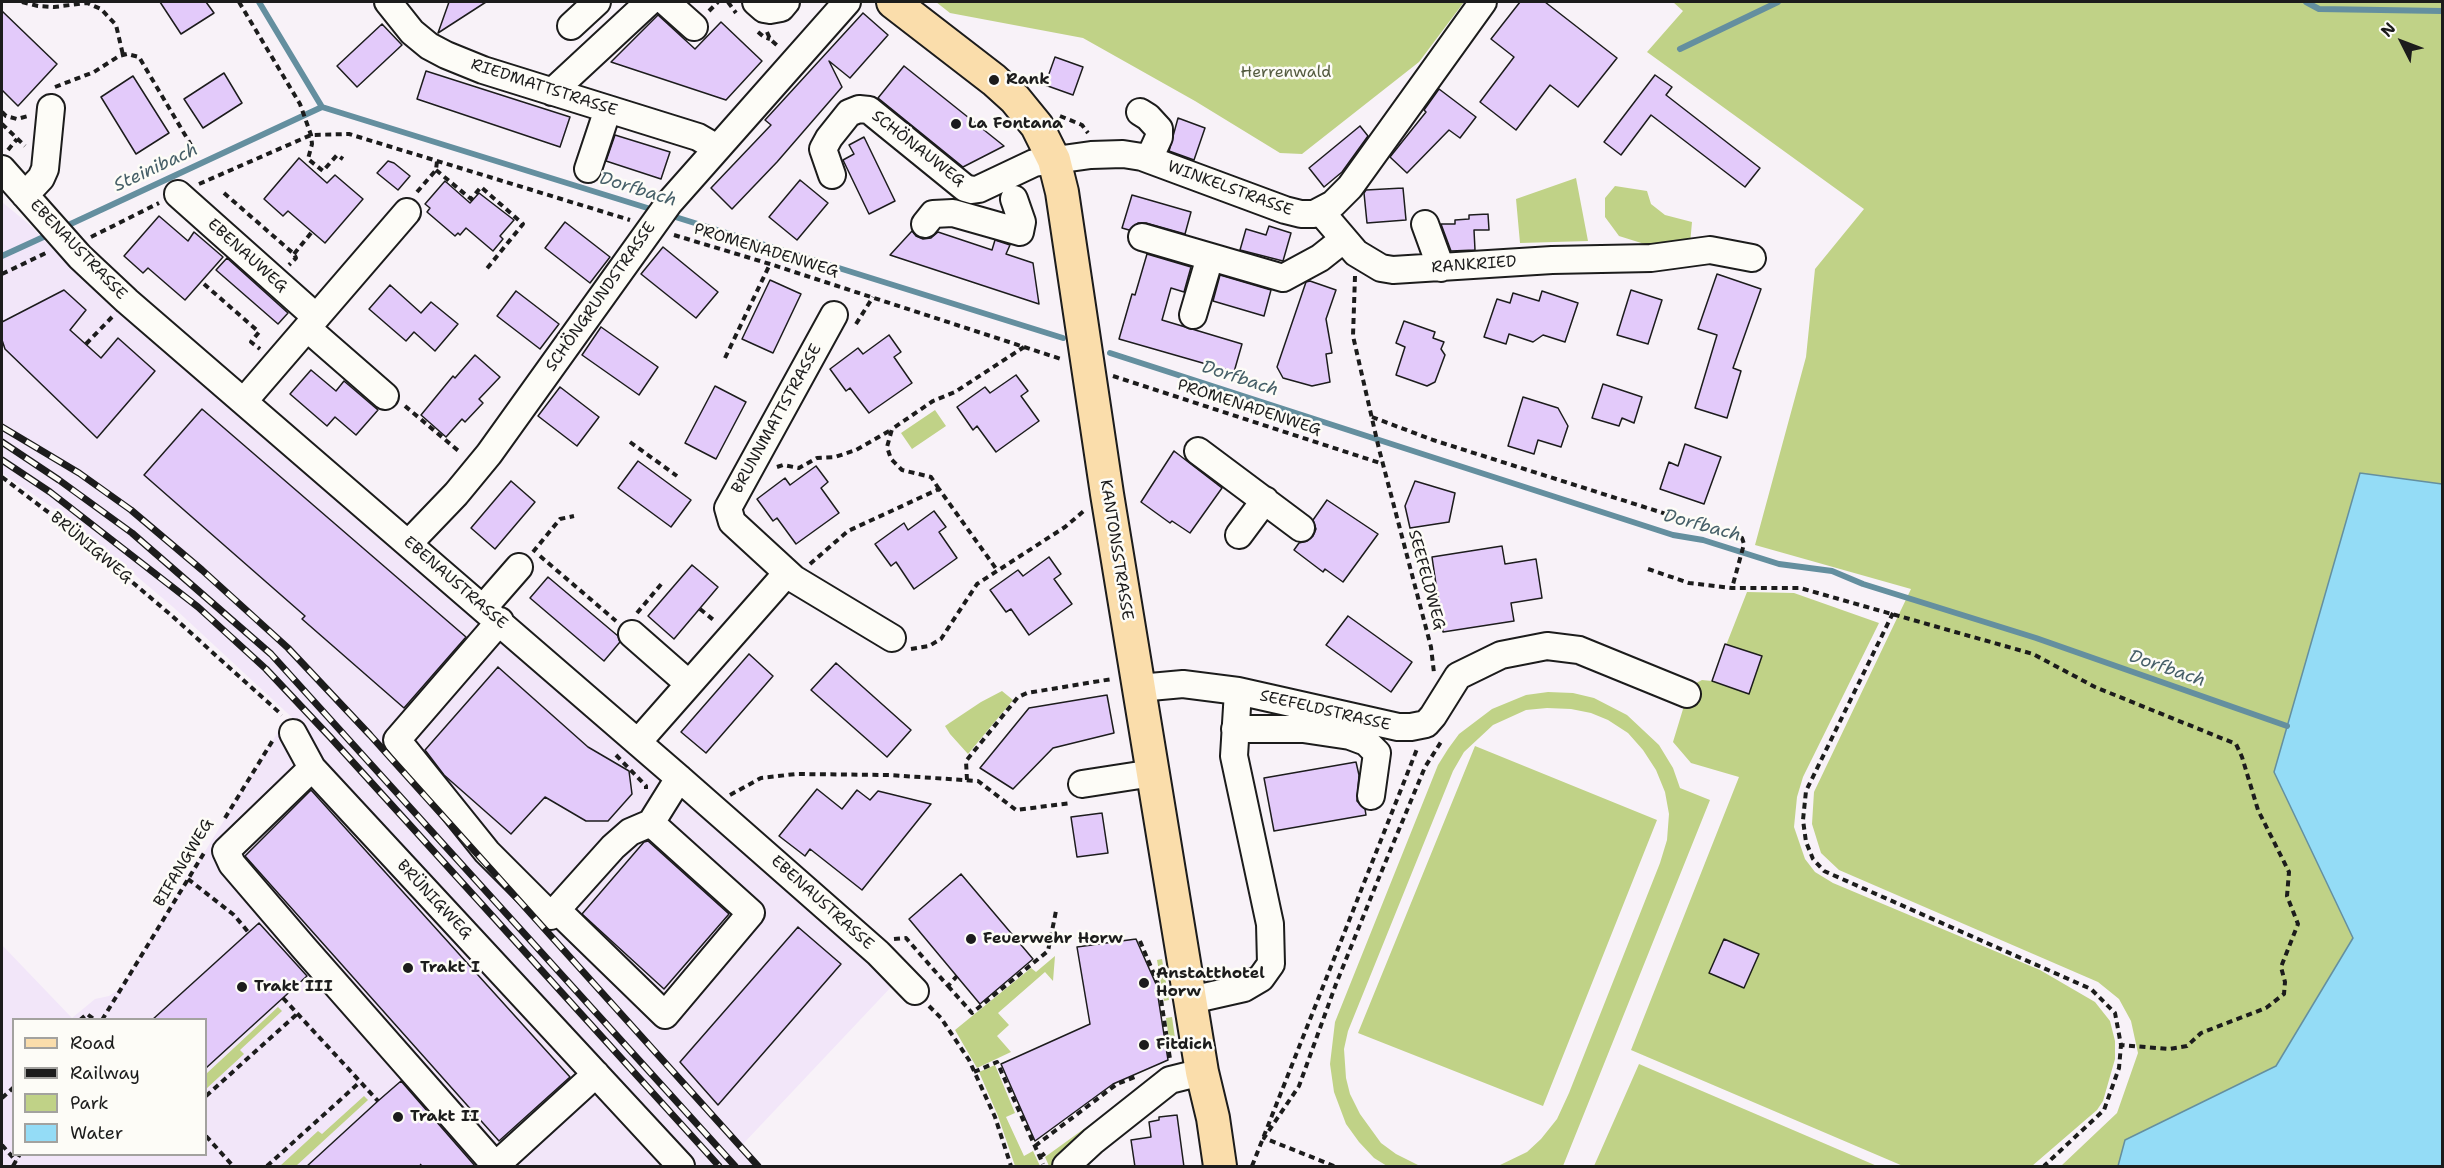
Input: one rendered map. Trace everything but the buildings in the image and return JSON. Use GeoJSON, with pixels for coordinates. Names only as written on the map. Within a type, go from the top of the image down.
{"type":"FeatureCollection","features":[{"type":"Feature","properties":{"kind":"main road","name":"KANTONSSTRASSE"},"geometry":{"type":"LineString","coordinates":[[893,2],[994,80],[1015,99],[1037,126],[1054,160],[1062,192],[1107,494],[1126,683],[1153,773],[1202,1072],[1213,1118],[1220,1167]]}},
{"type":"Feature","properties":{"kind":"street","name":"RIEDMATTSTRASSE"},"geometry":{"type":"LineString","coordinates":[[388,2],[412,32],[429,46],[483,70],[698,137],[717,148]]}},
{"type":"Feature","properties":{"kind":"street"},"geometry":{"type":"LineString","coordinates":[[571,26],[597,2]]}},
{"type":"Feature","properties":{"kind":"street"},"geometry":{"type":"LineString","coordinates":[[552,92],[649,2]]}},
{"type":"Feature","properties":{"kind":"street"},"geometry":{"type":"LineString","coordinates":[[666,2],[694,27]]}},
{"type":"Feature","properties":{"kind":"street"},"geometry":{"type":"LineString","coordinates":[[756,2],[764,9],[770,10],[781,8],[786,2]]}},
{"type":"Feature","properties":{"kind":"street","name":"SCHÖNGRUNDSTRASSE"},"geometry":{"type":"LineString","coordinates":[[409,543],[481,464],[669,203],[847,2]]}},
{"type":"Feature","properties":{"kind":"street"},"geometry":{"type":"LineString","coordinates":[[1321,212],[1350,187],[1484,2]]}},
{"type":"Feature","properties":{"kind":"street"},"geometry":{"type":"LineString","coordinates":[[15,196],[41,178],[45,169],[44,104]]}},
{"type":"Feature","properties":{"kind":"street"},"geometry":{"type":"LineString","coordinates":[[588,169],[608,109]]}},
{"type":"Feature","properties":{"kind":"street","name":"SCHÖNAUWEG"},"geometry":{"type":"LineString","coordinates":[[832,175],[823,149],[849,113],[859,109],[869,110],[964,188],[969,201],[979,189],[1034,163],[1054,160]]}},
{"type":"Feature","properties":{"kind":"street"},"geometry":{"type":"LineString","coordinates":[[1140,112],[1159,129],[1159,137],[1149,159]]}},
{"type":"Feature","properties":{"kind":"street","name":"WINKELSTRASSE"},"geometry":{"type":"LineString","coordinates":[[1054,160],[1124,154],[1149,159],[1285,210],[1301,214],[1321,212]]}},
{"type":"Feature","properties":{"kind":"street","name":"EBENAUSTRASSE"},"geometry":{"type":"LineString","coordinates":[[2,169],[15,196],[54,236],[716,809],[878,953],[915,991]]}},
{"type":"Feature","properties":{"kind":"street","name":"EBENAUWEG"},"geometry":{"type":"LineString","coordinates":[[178,194],[276,281],[311,323],[385,396]]}},
{"type":"Feature","properties":{"kind":"street"},"geometry":{"type":"LineString","coordinates":[[930,199],[969,201],[1020,232],[1022,222],[1014,199]]}},
{"type":"Feature","properties":{"kind":"street"},"geometry":{"type":"LineString","coordinates":[[925,224],[933,214],[969,201]]}},
{"type":"Feature","properties":{"kind":"street"},"geometry":{"type":"LineString","coordinates":[[244,401],[407,212]]}},
{"type":"Feature","properties":{"kind":"street","name":"RANKRIED"},"geometry":{"type":"LineString","coordinates":[[1321,212],[1364,259],[1381,268],[1393,270],[1552,260],[1651,258],[1710,250],[1752,258]]}},
{"type":"Feature","properties":{"kind":"street"},"geometry":{"type":"LineString","coordinates":[[1425,224],[1441,268]]}},
{"type":"Feature","properties":{"kind":"street"},"geometry":{"type":"LineString","coordinates":[[1142,237],[1283,278],[1320,258],[1344,239]]}},
{"type":"Feature","properties":{"kind":"street"},"geometry":{"type":"LineString","coordinates":[[1193,315],[1210,257]]}},
{"type":"Feature","properties":{"kind":"street","name":"BRUNNMATTSTRASSE"},"geometry":{"type":"LineString","coordinates":[[834,315],[728,508],[732,522],[795,571],[892,638]]}},
{"type":"Feature","properties":{"kind":"street"},"geometry":{"type":"LineString","coordinates":[[1198,451],[1301,528]]}},
{"type":"Feature","properties":{"kind":"street"},"geometry":{"type":"LineString","coordinates":[[1239,535],[1265,500]]}},
{"type":"Feature","properties":{"kind":"street"},"geometry":{"type":"LineString","coordinates":[[526,560],[492,614],[397,740],[487,852],[551,915],[613,847],[630,832],[651,823],[679,778]]}},
{"type":"Feature","properties":{"kind":"street"},"geometry":{"type":"LineString","coordinates":[[638,742],[795,571]]}},
{"type":"Feature","properties":{"kind":"street"},"geometry":{"type":"LineString","coordinates":[[628,631],[689,684]]}},
{"type":"Feature","properties":{"kind":"street","name":"SEEFELDSTRASSE"},"geometry":{"type":"LineString","coordinates":[[1126,683],[1183,684],[1238,691],[1398,727],[1426,723],[1433,716],[1458,676],[1501,655],[1547,646],[1579,650],[1687,694]]}},
{"type":"Feature","properties":{"kind":"street"},"geometry":{"type":"LineString","coordinates":[[1191,1000],[1244,988],[1261,978],[1271,964],[1270,924],[1234,756],[1238,691]]}},
{"type":"Feature","properties":{"kind":"street"},"geometry":{"type":"LineString","coordinates":[[1235,729],[1303,729],[1350,736],[1366,742],[1377,753],[1371,796]]}},
{"type":"Feature","properties":{"kind":"street","name":"BRÜNIGWEG"},"geometry":{"type":"LineString","coordinates":[[284,730],[312,768],[681,1167]]}},
{"type":"Feature","properties":{"kind":"street"},"geometry":{"type":"LineString","coordinates":[[312,768],[226,851],[232,864],[496,1166],[596,1074]]}},
{"type":"Feature","properties":{"kind":"street"},"geometry":{"type":"LineString","coordinates":[[1078,793],[1153,773]]}},
{"type":"Feature","properties":{"kind":"street"},"geometry":{"type":"LineString","coordinates":[[556,909],[666,1015],[751,914],[651,823]]}},
{"type":"Feature","properties":{"kind":"street"},"geometry":{"type":"LineString","coordinates":[[687,965],[737,930]]}},
{"type":"Feature","properties":{"kind":"street"},"geometry":{"type":"LineString","coordinates":[[1066,1167],[1093,1141],[1170,1080],[1202,1072]]}},
{"type":"Feature","properties":{"kind":"path"},"geometry":{"type":"LineString","coordinates":[[22,2],[54,7],[87,3],[101,9],[116,26],[123,55]]}},
{"type":"Feature","properties":{"kind":"path"},"geometry":{"type":"LineString","coordinates":[[239,2],[288,80],[300,104],[311,135],[312,144],[308,159],[323,171],[337,155],[343,159]]}},
{"type":"Feature","properties":{"kind":"path"},"geometry":{"type":"LineString","coordinates":[[758,32],[770,39]]}},
{"type":"Feature","properties":{"kind":"path"},"geometry":{"type":"LineString","coordinates":[[2,112],[17,119],[28,117],[44,104],[63,82],[93,72],[123,55],[132,55],[139,57],[191,145]]}},
{"type":"Feature","properties":{"kind":"path"},"geometry":{"type":"LineString","coordinates":[[1054,116],[1062,116],[1082,125],[1090,140]]}},
{"type":"Feature","properties":{"kind":"path","name":"PROMENADENWEG"},"geometry":{"type":"LineString","coordinates":[[311,135],[349,134],[651,226],[1070,362]]}},
{"type":"Feature","properties":{"kind":"path"},"geometry":{"type":"LineString","coordinates":[[407,212],[414,196],[436,170],[436,161]]}},
{"type":"Feature","properties":{"kind":"path"},"geometry":{"type":"LineString","coordinates":[[436,170],[471,199],[481,187],[523,224],[484,271]]}},
{"type":"Feature","properties":{"kind":"path"},"geometry":{"type":"LineString","coordinates":[[224,193],[294,254],[296,258],[276,281]]}},
{"type":"Feature","properties":{"kind":"path"},"geometry":{"type":"LineString","coordinates":[[294,254],[311,233]]}},
{"type":"Feature","properties":{"kind":"path"},"geometry":{"type":"LineString","coordinates":[[2,274],[54,236]]}},
{"type":"Feature","properties":{"kind":"path"},"geometry":{"type":"LineString","coordinates":[[1364,259],[1355,278],[1353,336],[1372,417],[1433,440],[1742,538],[1744,544],[1732,588]]}},
{"type":"Feature","properties":{"kind":"path"},"geometry":{"type":"LineString","coordinates":[[725,358],[770,264]]}},
{"type":"Feature","properties":{"kind":"path"},"geometry":{"type":"LineString","coordinates":[[204,284],[259,332],[251,342],[260,350],[266,342]]}},
{"type":"Feature","properties":{"kind":"path"},"geometry":{"type":"LineString","coordinates":[[86,344],[127,301]]}},
{"type":"Feature","properties":{"kind":"path"},"geometry":{"type":"LineString","coordinates":[[783,465],[799,468],[817,458],[835,457],[856,450],[933,401],[956,392],[1024,347]]}},
{"type":"Feature","properties":{"kind":"path","name":"PROMENADENWEG"},"geometry":{"type":"LineString","coordinates":[[1107,374],[1383,464]]}},
{"type":"Feature","properties":{"kind":"path"},"geometry":{"type":"LineString","coordinates":[[385,396],[404,406],[469,460]]}},
{"type":"Feature","properties":{"kind":"path","name":"SEEFELDWEG"},"geometry":{"type":"LineString","coordinates":[[1372,417],[1431,647],[1435,683],[1441,703]]}},
{"type":"Feature","properties":{"kind":"path"},"geometry":{"type":"LineString","coordinates":[[892,429],[886,447],[891,459],[902,470],[931,477],[998,570]]}},
{"type":"Feature","properties":{"kind":"path"},"geometry":{"type":"LineString","coordinates":[[630,442],[677,476]]}},
{"type":"Feature","properties":{"kind":"path","name":"BRÜNIGWEG"},"geometry":{"type":"LineString","coordinates":[[2,477],[65,525],[109,563],[284,730]]}},
{"type":"Feature","properties":{"kind":"path"},"geometry":{"type":"LineString","coordinates":[[795,571],[848,531],[939,489]]}},
{"type":"Feature","properties":{"kind":"path"},"geometry":{"type":"LineString","coordinates":[[892,638],[914,650],[929,646],[941,639],[977,584],[1049,538],[1090,508]]}},
{"type":"Feature","properties":{"kind":"path"},"geometry":{"type":"LineString","coordinates":[[526,560],[560,519],[574,516]]}},
{"type":"Feature","properties":{"kind":"path"},"geometry":{"type":"LineString","coordinates":[[526,560],[537,553],[628,631],[663,582]]}},
{"type":"Feature","properties":{"kind":"path"},"geometry":{"type":"LineString","coordinates":[[1648,568],[1689,583],[1732,588],[1800,588],[2033,654],[2095,687],[2164,717],[2227,739],[2239,749],[2258,810],[2289,872],[2287,896],[2298,924],[2281,967],[2285,982],[2284,994],[2266,1008],[2201,1033],[2187,1047],[2169,1049],[2121,1045]]}},
{"type":"Feature","properties":{"kind":"path"},"geometry":{"type":"LineString","coordinates":[[700,609],[724,628]]}},
{"type":"Feature","properties":{"kind":"path"},"geometry":{"type":"LineString","coordinates":[[1893,613],[1806,791],[1803,820],[1806,842],[1813,859],[1824,871],[2091,989],[2115,1013],[2121,1045],[2119,1068],[2104,1110],[2044,1167]]}},
{"type":"Feature","properties":{"kind":"path"},"geometry":{"type":"LineString","coordinates":[[967,780],[966,761],[1018,697],[1027,693],[1126,683]]}},
{"type":"Feature","properties":{"kind":"path","name":"BIFANGWEG"},"geometry":{"type":"LineString","coordinates":[[225,819],[284,730]]}},
{"type":"Feature","properties":{"kind":"path"},"geometry":{"type":"LineString","coordinates":[[1264,1138],[1299,1086],[1336,984],[1386,859],[1425,767],[1442,740],[1436,735]]}},
{"type":"Feature","properties":{"kind":"path"},"geometry":{"type":"LineString","coordinates":[[1252,1167],[1326,974],[1419,743]]}},
{"type":"Feature","properties":{"kind":"path"},"geometry":{"type":"LineString","coordinates":[[616,755],[646,786],[647,797]]}},
{"type":"Feature","properties":{"kind":"path"},"geometry":{"type":"LineString","coordinates":[[716,809],[729,795],[761,778],[796,774],[888,775],[978,781],[1016,810],[1078,793]]}},
{"type":"Feature","properties":{"kind":"path","name":"BIFANGWEG"},"geometry":{"type":"LineString","coordinates":[[103,1018],[206,849]]}},
{"type":"Feature","properties":{"kind":"path"},"geometry":{"type":"LineString","coordinates":[[188,879],[234,915],[249,933]]}},
{"type":"Feature","properties":{"kind":"path"},"geometry":{"type":"LineString","coordinates":[[878,953],[894,938],[906,938],[972,1013],[1048,951],[1056,911]]}},
{"type":"Feature","properties":{"kind":"path"},"geometry":{"type":"LineString","coordinates":[[1140,941],[1159,986],[1170,1063]]}},
{"type":"Feature","properties":{"kind":"path"},"geometry":{"type":"LineString","coordinates":[[948,986],[957,976]]}},
{"type":"Feature","properties":{"kind":"path"},"geometry":{"type":"LineString","coordinates":[[915,991],[941,1018],[961,1046],[995,1117],[1011,1167]]}},
{"type":"Feature","properties":{"kind":"path"},"geometry":{"type":"LineString","coordinates":[[283,998],[378,1101]]}},
{"type":"Feature","properties":{"kind":"path"},"geometry":{"type":"LineString","coordinates":[[207,1095],[297,1014]]}},
{"type":"Feature","properties":{"kind":"path"},"geometry":{"type":"LineString","coordinates":[[975,1072],[997,1062],[1044,1167]]}},
{"type":"Feature","properties":{"kind":"path"},"geometry":{"type":"LineString","coordinates":[[1035,1146],[1117,1084],[1138,1076]]}},
{"type":"Feature","properties":{"kind":"path"},"geometry":{"type":"LineString","coordinates":[[267,1167],[360,1082]]}},
{"type":"Feature","properties":{"kind":"path"},"geometry":{"type":"LineString","coordinates":[[207,1137],[233,1167]]}},
{"type":"Feature","properties":{"kind":"path"},"geometry":{"type":"LineString","coordinates":[[1264,1138],[1334,1167]]}},
{"type":"Feature","properties":{"kind":"path"},"geometry":{"type":"LineString","coordinates":[[2,1145],[16,1161]]}},
{"type":"Feature","properties":{"kind":"path"},"geometry":{"type":"LineString","coordinates":[[13,1167],[19,1156]]}},
{"type":"Feature","properties":{"kind":"shaded area"},"geometry":{"type":"Polygon","coordinates":[[[2,202],[30,225],[78,276],[145,336],[511,650],[893,985],[743,1144],[763,1166],[2,1166],[2,945],[72,1018],[95,999],[109,996],[122,987],[286,719],[299,724],[173,607],[69,519],[2,473],[2,202]]]}},
{"type":"Feature","properties":{"kind":"green space","name":"Herrenwald"},"geometry":{"type":"Polygon","coordinates":[[[936,2],[1464,2],[1419,62],[1302,154],[1280,153],[1195,101],[1083,38],[950,13],[936,2]]]}},
{"type":"Feature","properties":{"kind":"green space"},"geometry":{"type":"Polygon","coordinates":[[[1673,2],[2442,2],[2442,484],[2360,473],[2274,772],[2353,938],[2276,1066],[2126,1140],[2118,1166],[2061,1166],[2117,1113],[2138,1053],[2131,1021],[2119,999],[2098,982],[1839,870],[1821,853],[1812,824],[1814,792],[1911,589],[1755,545],[1806,357],[1815,269],[1864,209],[1647,52],[1683,11],[1673,2]]]}},
{"type":"Feature","properties":{"kind":"green space"},"geometry":{"type":"Polygon","coordinates":[[[1576,178],[1588,241],[1520,243],[1516,199],[1576,178]]]}},
{"type":"Feature","properties":{"kind":"green space"},"geometry":{"type":"Polygon","coordinates":[[[1615,186],[1647,191],[1651,204],[1665,215],[1692,222],[1690,244],[1654,247],[1619,236],[1605,217],[1605,198],[1615,186]]]}},
{"type":"Feature","properties":{"kind":"green space"},"geometry":{"type":"Polygon","coordinates":[[[935,410],[946,426],[912,449],[901,433],[935,410]]]}},
{"type":"Feature","properties":{"kind":"green space"},"geometry":{"type":"Polygon","coordinates":[[[1747,592],[1794,593],[1879,623],[1803,777],[1797,797],[1794,827],[1805,859],[1815,872],[1833,883],[2040,970],[2095,1002],[2110,1021],[2115,1041],[2115,1059],[2103,1101],[2097,1110],[2032,1166],[1903,1166],[1631,1050],[1739,777],[1691,763],[1673,742],[1690,686],[1702,680],[1712,681],[1747,592]]]}},
{"type":"Feature","properties":{"kind":"green space"},"geometry":{"type":"Polygon","coordinates":[[[1002,691],[1013,700],[968,754],[945,726],[1002,691]]]}},
{"type":"Feature","properties":{"kind":"green space"},"geometry":{"type":"Polygon","coordinates":[[[1548,692],[1573,693],[1594,698],[1627,715],[1659,745],[1673,768],[1680,788],[1710,800],[1563,1166],[1498,1166],[1527,1152],[1557,1119],[1660,863],[1667,840],[1669,814],[1665,792],[1656,770],[1643,750],[1628,733],[1608,720],[1591,713],[1571,709],[1526,710],[1493,725],[1464,752],[1453,771],[1348,1031],[1344,1049],[1346,1078],[1350,1094],[1360,1114],[1381,1143],[1396,1154],[1420,1166],[1387,1166],[1374,1158],[1346,1124],[1334,1092],[1330,1064],[1335,1022],[1438,765],[1448,749],[1459,734],[1492,709],[1526,695],[1548,692]]]}},
{"type":"Feature","properties":{"kind":"green space"},"geometry":{"type":"Polygon","coordinates":[[[1475,746],[1657,820],[1543,1106],[1358,1033],[1475,746]]]}},
{"type":"Feature","properties":{"kind":"green space"},"geometry":{"type":"Polygon","coordinates":[[[1055,956],[1053,981],[1045,972],[998,1013],[1009,1025],[997,1036],[1011,1052],[977,1068],[955,1030],[1031,968],[1036,972],[1055,956]]]}},
{"type":"Feature","properties":{"kind":"green space"},"geometry":{"type":"Polygon","coordinates":[[[1162,959],[1169,1000],[1164,1001],[1157,960],[1162,959]]]}},
{"type":"Feature","properties":{"kind":"green space"},"geometry":{"type":"Polygon","coordinates":[[[278,1007],[282,1011],[240,1050],[244,1054],[207,1088],[207,1073],[278,1007]]]}},
{"type":"Feature","properties":{"kind":"green space"},"geometry":{"type":"Polygon","coordinates":[[[1172,1017],[1176,1045],[1170,1046],[1166,1018],[1172,1017]]]}},
{"type":"Feature","properties":{"kind":"green space"},"geometry":{"type":"Polygon","coordinates":[[[1639,1064],[1877,1166],[1594,1166],[1639,1064]]]}},
{"type":"Feature","properties":{"kind":"green space"},"geometry":{"type":"Polygon","coordinates":[[[995,1065],[1015,1113],[1006,1117],[1024,1156],[1033,1151],[1040,1166],[1015,1166],[998,1116],[979,1072],[995,1065]]]}},
{"type":"Feature","properties":{"kind":"green space"},"geometry":{"type":"Polygon","coordinates":[[[1135,1092],[1061,1166],[1049,1166],[1045,1157],[1135,1092]]]}},
{"type":"Feature","properties":{"kind":"green space"},"geometry":{"type":"Polygon","coordinates":[[[364,1096],[368,1100],[296,1166],[280,1166],[318,1131],[322,1134],[364,1096]]]}},
{"type":"Feature","properties":{"kind":"water"},"geometry":{"type":"Polygon","coordinates":[[[2360,473],[2442,484],[2442,1166],[2118,1166],[2125,1140],[2276,1066],[2353,938],[2274,772],[2360,473]]]}},
{"type":"Feature","properties":{"kind":"waterway","name":"Dorfbach"},"geometry":{"type":"LineString","coordinates":[[259,2],[322,107],[657,211]]}},
{"type":"Feature","properties":{"kind":"waterway"},"geometry":{"type":"LineString","coordinates":[[1680,49],[1778,2]]}},
{"type":"Feature","properties":{"kind":"waterway"},"geometry":{"type":"LineString","coordinates":[[2306,2],[2319,9],[2442,11]]}},
{"type":"Feature","properties":{"kind":"waterway","name":"Steinibach"},"geometry":{"type":"LineString","coordinates":[[62,228],[322,107]]}},
{"type":"Feature","properties":{"kind":"waterway","name":"Dorfbach"},"geometry":{"type":"LineString","coordinates":[[669,215],[1063,338]]}},
{"type":"Feature","properties":{"kind":"waterway","name":"Steinibach"},"geometry":{"type":"LineString","coordinates":[[2,256],[50,234]]}},
{"type":"Feature","properties":{"kind":"waterway","name":"Dorfbach"},"geometry":{"type":"LineString","coordinates":[[1110,353],[1673,535],[1703,540],[1779,564],[1832,571],[1863,584],[2036,638],[2287,726]]}},
{"type":"Feature","properties":{"kind":"railway"},"geometry":{"type":"LineString","coordinates":[[2,427],[79,473],[131,510],[202,570],[288,648],[370,735],[758,1166]]}},
{"type":"Feature","properties":{"kind":"railway"},"geometry":{"type":"LineString","coordinates":[[2,442],[132,533],[271,654],[735,1166]]}},
{"type":"Feature","properties":{"kind":"railway"},"geometry":{"type":"LineString","coordinates":[[2,460],[50,492],[198,607],[266,669],[719,1166]]}},
{"type":"Feature","properties":{"kind":"place","name":"Rank"},"geometry":{"type":"Point","coordinates":[994,80]}},
{"type":"Feature","properties":{"kind":"place","name":"La Fontana"},"geometry":{"type":"Point","coordinates":[956,124]}},
{"type":"Feature","properties":{"kind":"place","name":"Feuerwehr Horw"},"geometry":{"type":"Point","coordinates":[971,939]}},
{"type":"Feature","properties":{"kind":"place","name":"Trakt I"},"geometry":{"type":"Point","coordinates":[408,968]}},
{"type":"Feature","properties":{"kind":"place","name":"Anstatthotel Horw"},"geometry":{"type":"Point","coordinates":[1144,983]}},
{"type":"Feature","properties":{"kind":"place","name":"Trakt III"},"geometry":{"type":"Point","coordinates":[242,987]}},
{"type":"Feature","properties":{"kind":"place","name":"Fitdich"},"geometry":{"type":"Point","coordinates":[1144,1045]}},
{"type":"Feature","properties":{"kind":"place","name":"Trakt II"},"geometry":{"type":"Point","coordinates":[398,1117]}}]}
